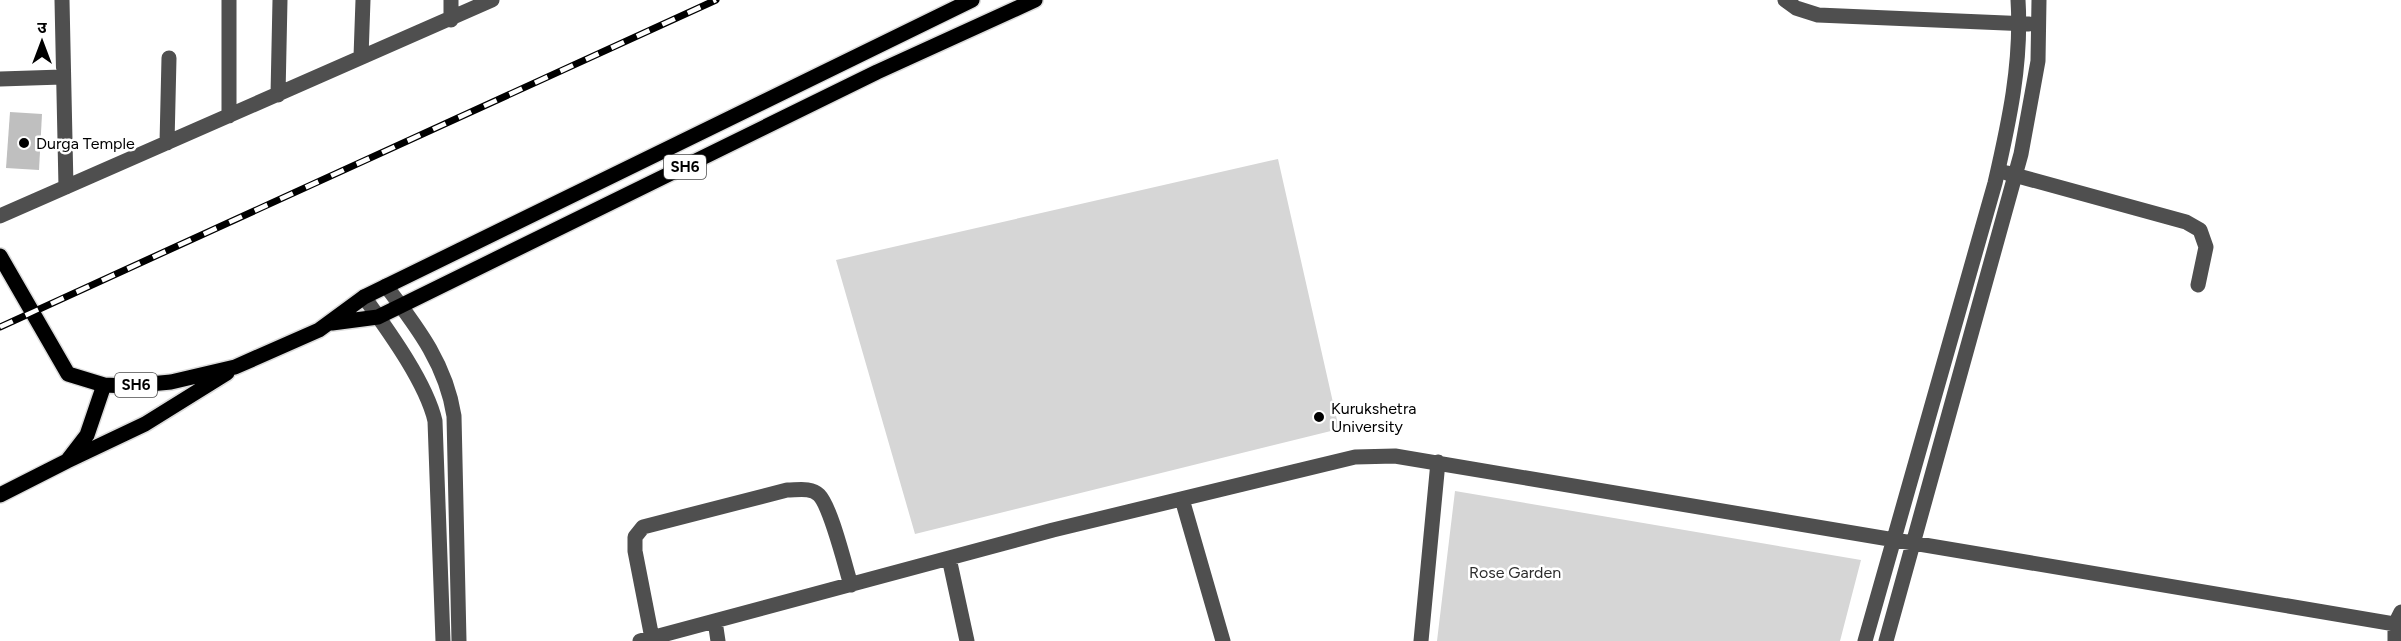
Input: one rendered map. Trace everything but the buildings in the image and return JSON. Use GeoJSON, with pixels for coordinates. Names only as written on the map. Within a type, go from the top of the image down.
{"type":"FeatureCollection","features":[{"type":"Feature","properties":{"kind":"main road","name":"SH6"},"geometry":{"type":"LineString","coordinates":[[0,256],[68,374],[104,385],[171,382],[235,367],[332,323],[363,297],[972,0]]}},
{"type":"Feature","properties":{"kind":"main road","name":"SH6"},"geometry":{"type":"LineString","coordinates":[[332,323],[378,317],[877,72],[1035,0]]}},
{"type":"Feature","properties":{"kind":"main road"},"geometry":{"type":"LineString","coordinates":[[0,495],[145,424],[235,367]]}},
{"type":"Feature","properties":{"kind":"main road"},"geometry":{"type":"LineString","coordinates":[[67,461],[87,435],[104,385]]}},
{"type":"Feature","properties":{"kind":"street"},"geometry":{"type":"LineString","coordinates":[[62,0],[66,187]]}},
{"type":"Feature","properties":{"kind":"street"},"geometry":{"type":"LineString","coordinates":[[229,0],[229,116]]}},
{"type":"Feature","properties":{"kind":"street"},"geometry":{"type":"LineString","coordinates":[[278,94],[280,0]]}},
{"type":"Feature","properties":{"kind":"street"},"geometry":{"type":"LineString","coordinates":[[361,57],[363,0]]}},
{"type":"Feature","properties":{"kind":"street"},"geometry":{"type":"LineString","coordinates":[[451,0],[451,20]]}},
{"type":"Feature","properties":{"kind":"street"},"geometry":{"type":"LineString","coordinates":[[0,216],[361,57],[451,20],[492,0]]}},
{"type":"Feature","properties":{"kind":"street"},"geometry":{"type":"LineString","coordinates":[[1785,0],[1796,8],[1818,15],[2038,24]]}},
{"type":"Feature","properties":{"kind":"street"},"geometry":{"type":"LineString","coordinates":[[1865,641],[1998,170],[2013,103],[2019,59],[2018,0]]}},
{"type":"Feature","properties":{"kind":"street"},"geometry":{"type":"LineString","coordinates":[[1886,641],[2015,175],[2038,61],[2039,0]]}},
{"type":"Feature","properties":{"kind":"street"},"geometry":{"type":"LineString","coordinates":[[167,143],[169,58]]}},
{"type":"Feature","properties":{"kind":"street"},"geometry":{"type":"LineString","coordinates":[[0,79],[62,77]]}},
{"type":"Feature","properties":{"kind":"street"},"geometry":{"type":"LineString","coordinates":[[1998,170],[2186,222],[2200,230],[2206,247],[2198,285]]}},
{"type":"Feature","properties":{"kind":"street"},"geometry":{"type":"LineString","coordinates":[[386,286],[434,353],[450,392],[454,416],[459,641]]}},
{"type":"Feature","properties":{"kind":"street"},"geometry":{"type":"LineString","coordinates":[[363,297],[424,391],[435,421],[443,641]]}},
{"type":"Feature","properties":{"kind":"street"},"geometry":{"type":"LineString","coordinates":[[851,585],[826,508],[819,495],[808,489],[787,490],[643,527],[635,537],[646,639],[1182,498],[1355,457],[1395,456],[1893,540],[2399,620],[2395,641]]}},
{"type":"Feature","properties":{"kind":"street"},"geometry":{"type":"LineString","coordinates":[[1421,641],[1438,462]]}},
{"type":"Feature","properties":{"kind":"street"},"geometry":{"type":"LineString","coordinates":[[1182,498],[1222,641]]}},
{"type":"Feature","properties":{"kind":"street"},"geometry":{"type":"LineString","coordinates":[[949,558],[967,641]]}},
{"type":"Feature","properties":{"kind":"street"},"geometry":{"type":"LineString","coordinates":[[716,621],[718,641]]}},
{"type":"Feature","properties":{"kind":"green space"},"geometry":{"type":"Polygon","coordinates":[[[1278,159],[1339,429],[915,534],[836,260],[1278,159]]]}},
{"type":"Feature","properties":{"kind":"green space","name":"Rose Garden"},"geometry":{"type":"Polygon","coordinates":[[[1455,491],[1861,560],[1840,641],[1437,641],[1455,491]]]}},
{"type":"Feature","properties":{"kind":"railway"},"geometry":{"type":"LineString","coordinates":[[0,327],[716,0]]}},
{"type":"Feature","properties":{"kind":"place","name":"Durga Temple"},"geometry":{"type":"Point","coordinates":[24,143]}},
{"type":"Feature","properties":{"kind":"place","name":"Kurukshetra University"},"geometry":{"type":"Point","coordinates":[1319,417]}}]}
